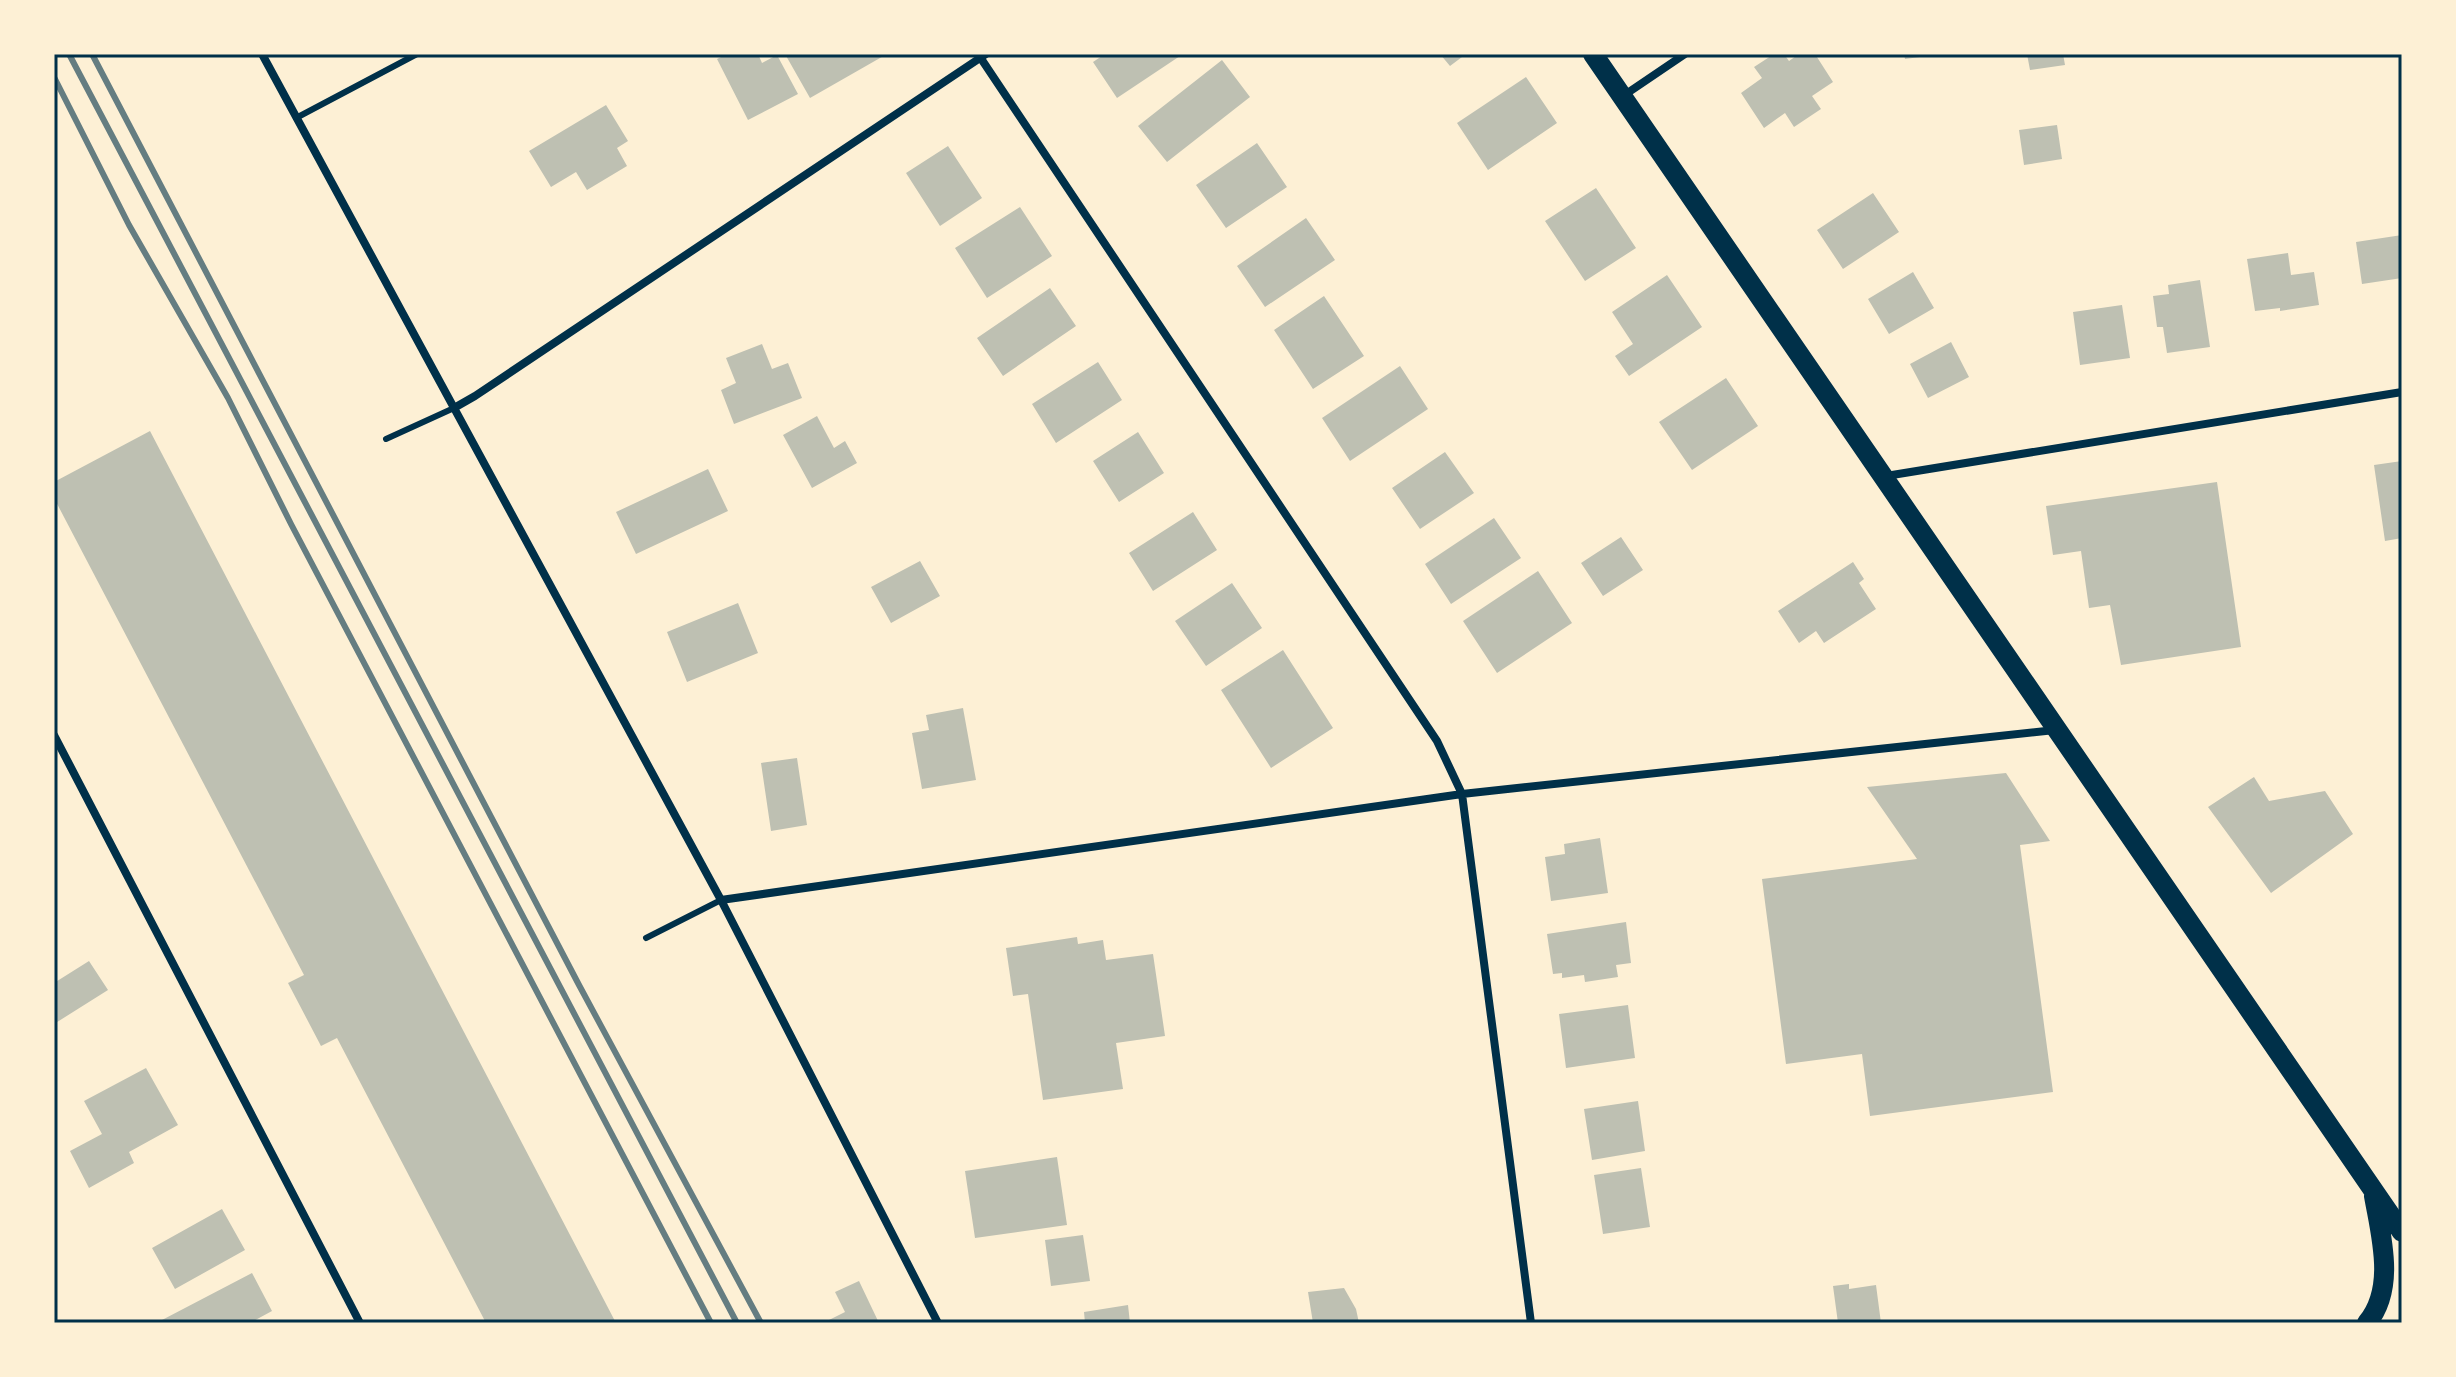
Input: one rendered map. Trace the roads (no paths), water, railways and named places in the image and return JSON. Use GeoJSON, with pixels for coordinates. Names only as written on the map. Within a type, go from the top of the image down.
{"type":"FeatureCollection","features":[{"type":"Feature","properties":{"kind":"main road"},"geometry":{"type":"LineString","coordinates":[[1593,54],[2402,1232]]}},
{"type":"Feature","properties":{"kind":"main road"},"geometry":{"type":"LineString","coordinates":[[2367,1323],[2373,1315],[2384,1282],[2383,1250],[2373,1188]]}},
{"type":"Feature","properties":{"kind":"street"},"geometry":{"type":"LineString","coordinates":[[262,54],[721,900],[938,1323]]}},
{"type":"Feature","properties":{"kind":"street"},"geometry":{"type":"LineString","coordinates":[[1622,96],[1685,54]]}},
{"type":"Feature","properties":{"kind":"street"},"geometry":{"type":"LineString","coordinates":[[454,408],[981,55],[1437,741],[1462,794],[1531,1323]]}},
{"type":"Feature","properties":{"kind":"street"},"geometry":{"type":"LineString","coordinates":[[1884,476],[2402,392]]}},
{"type":"Feature","properties":{"kind":"street"},"geometry":{"type":"LineString","coordinates":[[721,900],[1462,794],[2056,730]]}},
{"type":"Feature","properties":{"kind":"street"},"geometry":{"type":"LineString","coordinates":[[54,735],[360,1323]]}},
{"type":"Feature","properties":{"kind":"lane"},"geometry":{"type":"LineString","coordinates":[[296,118],[417,54]]}},
{"type":"Feature","properties":{"kind":"lane"},"geometry":{"type":"LineString","coordinates":[[386,439],[454,408]]}},
{"type":"Feature","properties":{"kind":"lane"},"geometry":{"type":"LineString","coordinates":[[646,938],[721,900]]}},
{"type":"Feature","properties":{"kind":"railway"},"geometry":{"type":"LineString","coordinates":[[69,54],[737,1323]]}},
{"type":"Feature","properties":{"kind":"railway"},"geometry":{"type":"LineString","coordinates":[[92,54],[579,985],[761,1323]]}},
{"type":"Feature","properties":{"kind":"railway"},"geometry":{"type":"LineString","coordinates":[[54,77],[129,225],[228,398],[291,524],[711,1323]]}}]}
